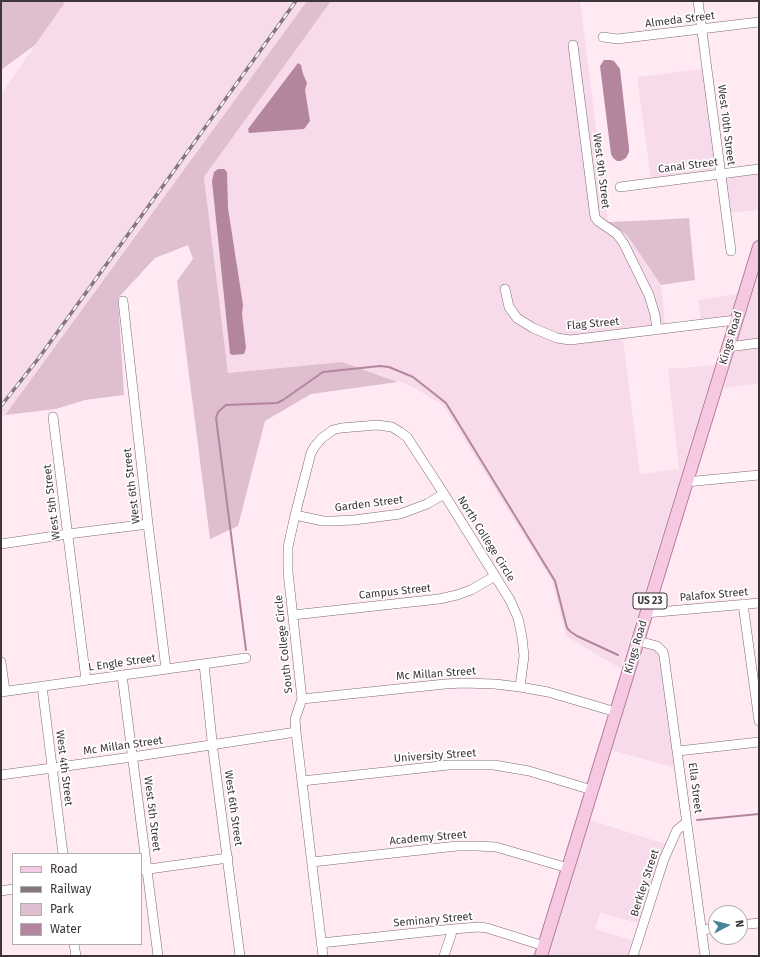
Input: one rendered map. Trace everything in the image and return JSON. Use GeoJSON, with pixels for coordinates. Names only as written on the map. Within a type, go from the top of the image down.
{"type":"FeatureCollection","features":[{"type":"Feature","properties":{"kind":"main road","name":"Kings Road"},"geometry":{"type":"LineString","coordinates":[[542,951],[759,246]]}},
{"type":"Feature","properties":{"kind":"street","name":"West 10th Street"},"geometry":{"type":"LineString","coordinates":[[698,1],[731,251]]}},
{"type":"Feature","properties":{"kind":"street","name":"Almeda Street"},"geometry":{"type":"LineString","coordinates":[[603,37],[617,40],[759,22]]}},
{"type":"Feature","properties":{"kind":"street","name":"West 9th Street"},"geometry":{"type":"LineString","coordinates":[[573,45],[595,217],[598,221],[617,234],[624,244],[649,295],[658,330]]}},
{"type":"Feature","properties":{"kind":"street","name":"Canal Street"},"geometry":{"type":"LineString","coordinates":[[620,187],[759,169]]}},
{"type":"Feature","properties":{"kind":"street","name":"Flag Street"},"geometry":{"type":"LineString","coordinates":[[505,289],[509,308],[517,318],[534,328],[557,338],[570,340],[736,320]]}},
{"type":"Feature","properties":{"kind":"street","name":"West 6th Street"},"geometry":{"type":"LineString","coordinates":[[123,301],[166,669]]}},
{"type":"Feature","properties":{"kind":"street"},"geometry":{"type":"LineString","coordinates":[[728,347],[759,343]]}},
{"type":"Feature","properties":{"kind":"street","name":"West 5th Street"},"geometry":{"type":"LineString","coordinates":[[53,418],[86,680]]}},
{"type":"Feature","properties":{"kind":"street","name":"North College Circle"},"geometry":{"type":"LineString","coordinates":[[329,433],[340,428],[377,425],[392,427],[407,438],[510,600],[518,618],[522,637],[524,656],[520,687]]}},
{"type":"Feature","properties":{"kind":"street","name":"South College Circle"},"geometry":{"type":"LineString","coordinates":[[323,956],[296,732],[295,719],[302,699],[288,562],[288,547],[311,453],[322,438],[329,433]]}},
{"type":"Feature","properties":{"kind":"street"},"geometry":{"type":"LineString","coordinates":[[686,482],[759,475]]}},
{"type":"Feature","properties":{"kind":"street","name":"Garden Street"},"geometry":{"type":"LineString","coordinates":[[295,515],[324,521],[333,521],[400,514],[427,504],[444,494]]}},
{"type":"Feature","properties":{"kind":"street"},"geometry":{"type":"LineString","coordinates":[[1,544],[148,524]]}},
{"type":"Feature","properties":{"kind":"street","name":"Campus Street"},"geometry":{"type":"LineString","coordinates":[[293,615],[439,599],[471,590],[495,576]]}},
{"type":"Feature","properties":{"kind":"street","name":"Palafox Street"},"geometry":{"type":"LineString","coordinates":[[646,613],[759,603]]}},
{"type":"Feature","properties":{"kind":"street"},"geometry":{"type":"LineString","coordinates":[[743,604],[759,721]]}},
{"type":"Feature","properties":{"kind":"street","name":"Ella Street"},"geometry":{"type":"LineString","coordinates":[[638,641],[657,646],[663,652],[664,656],[705,956]]}},
{"type":"Feature","properties":{"kind":"street","name":"L Engle Street"},"geometry":{"type":"LineString","coordinates":[[3,691],[246,658]]}},
{"type":"Feature","properties":{"kind":"street"},"geometry":{"type":"LineString","coordinates":[[1,662],[3,691]]}},
{"type":"Feature","properties":{"kind":"street","name":"West 6th Street"},"geometry":{"type":"LineString","coordinates":[[204,664],[212,744],[240,956]]}},
{"type":"Feature","properties":{"kind":"street","name":"West 5th Street"},"geometry":{"type":"LineString","coordinates":[[122,675],[144,870],[158,956]]}},
{"type":"Feature","properties":{"kind":"street","name":"Mc Millan Street"},"geometry":{"type":"LineString","coordinates":[[302,699],[463,683],[495,684],[548,692],[616,712]]}},
{"type":"Feature","properties":{"kind":"street","name":"West 4th Street"},"geometry":{"type":"LineString","coordinates":[[42,686],[63,853]]}},
{"type":"Feature","properties":{"kind":"street","name":"Mc Millan Street"},"geometry":{"type":"LineString","coordinates":[[1,775],[296,732]]}},
{"type":"Feature","properties":{"kind":"street"},"geometry":{"type":"LineString","coordinates":[[678,751],[759,742]]}},
{"type":"Feature","properties":{"kind":"street","name":"University Street"},"geometry":{"type":"LineString","coordinates":[[302,781],[450,765],[487,765],[529,771],[592,790]]}},
{"type":"Feature","properties":{"kind":"street","name":"Berkley Street"},"geometry":{"type":"LineString","coordinates":[[633,956],[664,859],[677,830],[687,822]]}},
{"type":"Feature","properties":{"kind":"street","name":"Academy Street"},"geometry":{"type":"LineString","coordinates":[[312,862],[457,846],[477,846],[496,847],[568,868]]}},
{"type":"Feature","properties":{"kind":"street"},"geometry":{"type":"LineString","coordinates":[[144,870],[228,858]]}},
{"type":"Feature","properties":{"kind":"street"},"geometry":{"type":"LineString","coordinates":[[1,891],[12,889]]}},
{"type":"Feature","properties":{"kind":"street"},"geometry":{"type":"LineString","coordinates":[[748,924],[759,923]]}},
{"type":"Feature","properties":{"kind":"street","name":"Seminary Street"},"geometry":{"type":"LineString","coordinates":[[321,943],[472,927],[487,928],[542,951]]}},
{"type":"Feature","properties":{"kind":"street"},"geometry":{"type":"LineString","coordinates":[[444,956],[453,929]]}},
{"type":"Feature","properties":{"kind":"street"},"geometry":{"type":"LineString","coordinates":[[702,930],[708,929]]}},
{"type":"Feature","properties":{"kind":"street"},"geometry":{"type":"LineString","coordinates":[[74,945],[76,956]]}},
{"type":"Feature","properties":{"kind":"shaded area"},"geometry":{"type":"Polygon","coordinates":[[[66,1],[307,1],[1,420],[1,94],[66,1]]]}},
{"type":"Feature","properties":{"kind":"shaded area"},"geometry":{"type":"Polygon","coordinates":[[[331,1],[580,1],[608,221],[627,235],[661,285],[666,333],[623,339],[640,474],[679,469],[668,369],[715,365],[621,669],[566,636],[552,581],[443,405],[409,385],[342,362],[228,373],[204,177],[331,1]]]}},
{"type":"Feature","properties":{"kind":"shaded area"},"geometry":{"type":"Polygon","coordinates":[[[703,69],[716,170],[651,179],[637,77],[703,69]]]}},
{"type":"Feature","properties":{"kind":"shaded area"},"geometry":{"type":"Polygon","coordinates":[[[759,174],[759,210],[730,213],[726,178],[759,174]]]}},
{"type":"Feature","properties":{"kind":"shaded area"},"geometry":{"type":"Polygon","coordinates":[[[759,271],[759,383],[724,388],[737,341],[759,271]]]}},
{"type":"Feature","properties":{"kind":"shaded area"},"geometry":{"type":"Polygon","coordinates":[[[737,294],[730,317],[701,320],[698,300],[737,294]]]}},
{"type":"Feature","properties":{"kind":"shaded area"},"geometry":{"type":"Polygon","coordinates":[[[644,647],[654,649],[661,656],[676,768],[611,750],[644,647]]]}},
{"type":"Feature","properties":{"kind":"shaded area"},"geometry":{"type":"Polygon","coordinates":[[[590,820],[665,844],[638,923],[600,913],[595,929],[632,940],[627,956],[549,956],[590,820]]]}},
{"type":"Feature","properties":{"kind":"green space"},"geometry":{"type":"Polygon","coordinates":[[[1,1],[66,1],[35,45],[1,70],[1,1]]]}},
{"type":"Feature","properties":{"kind":"green space"},"geometry":{"type":"Polygon","coordinates":[[[307,1],[331,1],[204,177],[228,373],[342,362],[398,382],[311,394],[265,421],[238,526],[210,539],[177,281],[193,259],[188,245],[155,258],[118,298],[124,395],[85,400],[56,409],[5,415],[307,1]]]}},
{"type":"Feature","properties":{"kind":"green space"},"geometry":{"type":"Polygon","coordinates":[[[689,218],[695,280],[661,285],[627,235],[608,222],[655,220],[689,218]]]}},
{"type":"Feature","properties":{"kind":"water"},"geometry":{"type":"Polygon","coordinates":[[[604,60],[614,61],[620,69],[629,148],[626,158],[621,161],[617,161],[611,154],[600,66],[604,60]]]}},
{"type":"Feature","properties":{"kind":"water"},"geometry":{"type":"Polygon","coordinates":[[[298,63],[301,65],[307,83],[305,90],[310,121],[304,129],[249,133],[248,129],[298,63]]]}},
{"type":"Feature","properties":{"kind":"water"},"geometry":{"type":"Polygon","coordinates":[[[218,169],[224,169],[227,172],[228,208],[243,305],[242,314],[246,348],[244,354],[230,354],[212,181],[214,172],[218,169]]]}},
{"type":"Feature","properties":{"kind":"waterway"},"geometry":{"type":"LineString","coordinates":[[246,650],[216,418],[218,412],[226,405],[277,403],[323,372],[380,366],[389,367],[413,377],[446,403],[555,581],[567,628],[577,636],[618,655]]}},
{"type":"Feature","properties":{"kind":"waterway"},"geometry":{"type":"LineString","coordinates":[[697,820],[759,814]]}},
{"type":"Feature","properties":{"kind":"railway"},"geometry":{"type":"LineString","coordinates":[[1,406],[38,359],[296,1]]}}]}
